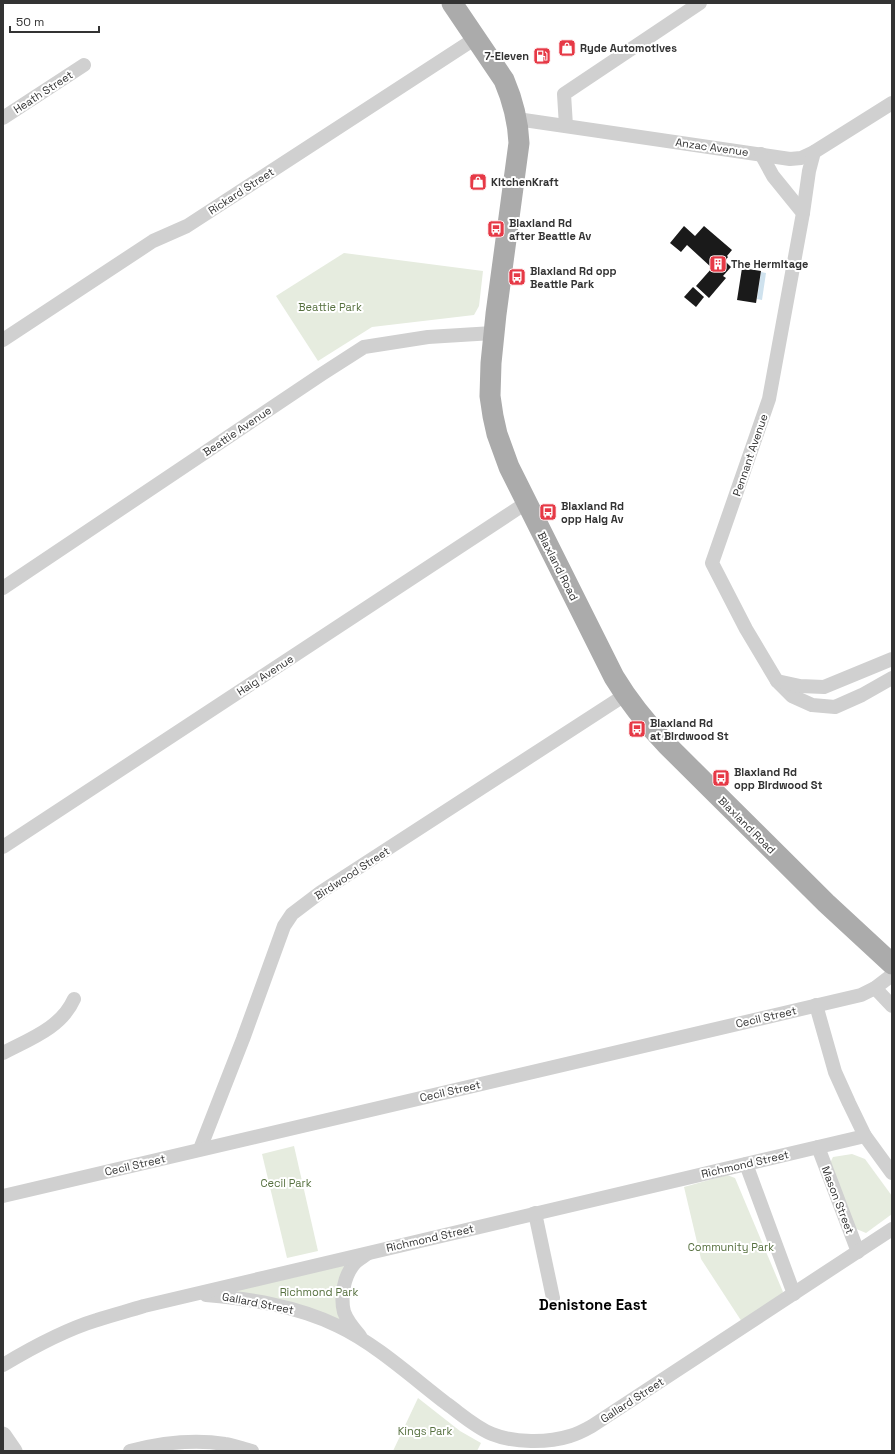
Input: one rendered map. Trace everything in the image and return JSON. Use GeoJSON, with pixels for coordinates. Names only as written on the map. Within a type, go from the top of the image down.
{"type":"FeatureCollection","features":[{"type":"Feature","properties":{"kind":"main road","name":"Blaxland Road"},"geometry":{"type":"LineString","coordinates":[[452,3],[504,80],[510,94],[517,119],[518,143],[494,333],[490,396],[493,416],[502,450],[526,503],[614,677],[625,695],[646,723],[826,903],[892,964]]}},
{"type":"Feature","properties":{"kind":"street"},"geometry":{"type":"LineString","coordinates":[[566,126],[564,94],[700,3]]}},
{"type":"Feature","properties":{"kind":"street","name":"Rickard Street"},"geometry":{"type":"LineString","coordinates":[[3,340],[153,241],[187,226],[476,38]]}},
{"type":"Feature","properties":{"kind":"street","name":"Heath Street"},"geometry":{"type":"LineString","coordinates":[[3,118],[84,65]]}},
{"type":"Feature","properties":{"kind":"street","name":"Anzac Avenue"},"geometry":{"type":"LineString","coordinates":[[517,119],[790,159],[801,158],[814,152],[892,103]]}},
{"type":"Feature","properties":{"kind":"street","name":"Pennant Avenue"},"geometry":{"type":"LineString","coordinates":[[814,152],[809,171],[803,213],[769,399],[712,563],[746,629],[777,681],[792,696],[812,705],[835,707],[862,695],[892,678]]}},
{"type":"Feature","properties":{"kind":"street"},"geometry":{"type":"LineString","coordinates":[[761,154],[773,176],[803,213]]}},
{"type":"Feature","properties":{"kind":"street","name":"Beattie Avenue"},"geometry":{"type":"LineString","coordinates":[[3,588],[364,347],[428,337],[494,333]]}},
{"type":"Feature","properties":{"kind":"street","name":"Haig Avenue"},"geometry":{"type":"LineString","coordinates":[[3,847],[526,503]]}},
{"type":"Feature","properties":{"kind":"street"},"geometry":{"type":"LineString","coordinates":[[777,681],[800,686],[824,687],[892,659]]}},
{"type":"Feature","properties":{"kind":"street","name":"Birdwood Street"},"geometry":{"type":"LineString","coordinates":[[200,1149],[243,1039],[284,926],[292,914],[321,892],[625,695]]}},
{"type":"Feature","properties":{"kind":"street","name":"Cecil Street"},"geometry":{"type":"LineString","coordinates":[[3,1196],[861,995],[875,988],[892,975]]}},
{"type":"Feature","properties":{"kind":"street"},"geometry":{"type":"LineString","coordinates":[[875,988],[892,1006]]}},
{"type":"Feature","properties":{"kind":"street"},"geometry":{"type":"LineString","coordinates":[[3,1053],[49,1029],[69,1010],[74,999]]}},
{"type":"Feature","properties":{"kind":"street"},"geometry":{"type":"LineString","coordinates":[[816,1005],[835,1072],[865,1136],[892,1173]]}},
{"type":"Feature","properties":{"kind":"street","name":"Richmond Street"},"geometry":{"type":"LineString","coordinates":[[3,1365],[32,1347],[96,1320],[144,1306],[865,1136]]}},
{"type":"Feature","properties":{"kind":"street","name":"Mason Street"},"geometry":{"type":"LineString","coordinates":[[818,1147],[858,1252]]}},
{"type":"Feature","properties":{"kind":"street"},"geometry":{"type":"LineString","coordinates":[[746,1164],[794,1294]]}},
{"type":"Feature","properties":{"kind":"street"},"geometry":{"type":"LineString","coordinates":[[535,1214],[553,1298]]}},
{"type":"Feature","properties":{"kind":"street","name":"Gallard Street"},"geometry":{"type":"LineString","coordinates":[[195,1294],[241,1298],[278,1305],[311,1315],[338,1326],[362,1339],[468,1420],[492,1434],[548,1446],[592,1426],[858,1252],[892,1228]]}},
{"type":"Feature","properties":{"kind":"street","name":"Gallard Street"},"geometry":{"type":"LineString","coordinates":[[362,1339],[353,1328],[344,1312],[342,1296],[346,1278],[354,1264],[370,1252]]}},
{"type":"Feature","properties":{"kind":"street"},"geometry":{"type":"LineString","coordinates":[[3,1435],[14,1451]]}},
{"type":"Feature","properties":{"kind":"street"},"geometry":{"type":"LineString","coordinates":[[130,1451],[158,1444],[188,1442],[225,1444],[252,1451]]}},
{"type":"Feature","properties":{"kind":"green space","name":"Beattie Park"},"geometry":{"type":"Polygon","coordinates":[[[344,253],[483,271],[479,306],[474,315],[372,327],[318,361],[276,296],[344,253]]]}},
{"type":"Feature","properties":{"kind":"green space","name":"Cecil Park"},"geometry":{"type":"Polygon","coordinates":[[[294,1146],[318,1251],[287,1258],[262,1154],[294,1146]]]}},
{"type":"Feature","properties":{"kind":"green space"},"geometry":{"type":"Polygon","coordinates":[[[852,1154],[865,1159],[892,1196],[892,1214],[866,1233],[854,1228],[828,1167],[833,1157],[852,1154]]]}},
{"type":"Feature","properties":{"kind":"green space","name":"Community Park"},"geometry":{"type":"Polygon","coordinates":[[[727,1175],[735,1178],[783,1292],[780,1297],[742,1322],[701,1259],[684,1187],[727,1175]]]}},
{"type":"Feature","properties":{"kind":"green space","name":"Richmond Park"},"geometry":{"type":"Polygon","coordinates":[[[350,1263],[349,1328],[229,1293],[245,1288],[350,1263]]]}},
{"type":"Feature","properties":{"kind":"green space","name":"Kings Park"},"geometry":{"type":"Polygon","coordinates":[[[418,1398],[460,1431],[481,1443],[477,1451],[393,1451],[418,1398]]]}},
{"type":"Feature","properties":{"kind":"water"},"geometry":{"type":"Polygon","coordinates":[[[761,272],[766,273],[762,300],[757,299],[761,272]]]}},
{"type":"Feature","properties":{"kind":"building","name":"The Hermitage"},"geometry":{"type":"Polygon","coordinates":[[[684,226],[695,236],[704,226],[732,250],[725,261],[731,267],[723,276],[726,278],[709,298],[696,286],[712,268],[687,245],[681,252],[670,243],[684,226]]]}},
{"type":"Feature","properties":{"kind":"building"},"geometry":{"type":"Polygon","coordinates":[[[742,268],[761,271],[756,303],[737,300],[742,268]]]}},
{"type":"Feature","properties":{"kind":"building"},"geometry":{"type":"Polygon","coordinates":[[[693,287],[704,297],[696,307],[684,297],[693,287]]]}},
{"type":"Feature","properties":{"kind":"place","name":"Ryde Automotives"},"geometry":{"type":"Point","coordinates":[567,48]}},
{"type":"Feature","properties":{"kind":"place","name":"7-Eleven"},"geometry":{"type":"Point","coordinates":[542,56]}},
{"type":"Feature","properties":{"kind":"place","name":"KitchenKraft"},"geometry":{"type":"Point","coordinates":[478,182]}},
{"type":"Feature","properties":{"kind":"place","name":"Blaxland Rd after Beattie Av"},"geometry":{"type":"Point","coordinates":[496,229]}},
{"type":"Feature","properties":{"kind":"place","name":"The Hermitage"},"geometry":{"type":"Point","coordinates":[718,264]}},
{"type":"Feature","properties":{"kind":"place","name":"Blaxland Rd opp Beattie Park"},"geometry":{"type":"Point","coordinates":[517,277]}},
{"type":"Feature","properties":{"kind":"place","name":"Blaxland Rd opp Haig Av"},"geometry":{"type":"Point","coordinates":[548,512]}},
{"type":"Feature","properties":{"kind":"place","name":"Blaxland Rd at Birdwood St"},"geometry":{"type":"Point","coordinates":[637,729]}},
{"type":"Feature","properties":{"kind":"place","name":"Blaxland Rd opp Birdwood St"},"geometry":{"type":"Point","coordinates":[721,778]}},
{"type":"Feature","properties":{"kind":"district","name":"Denistone East"},"geometry":{"type":"Point","coordinates":[593,1304]}}]}
